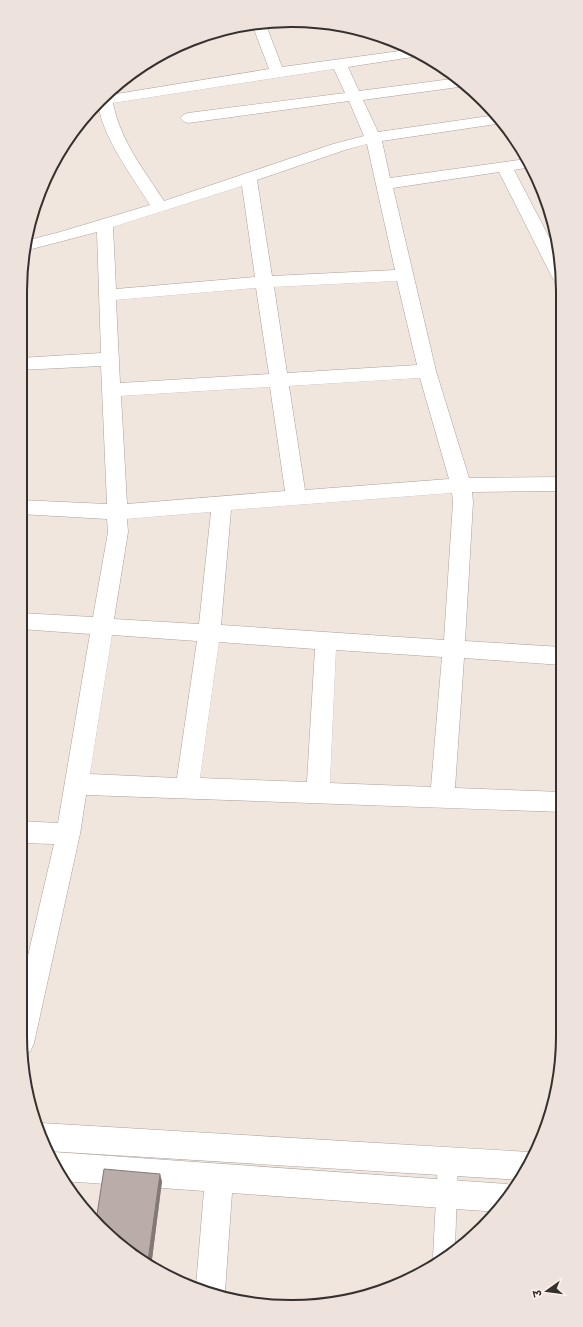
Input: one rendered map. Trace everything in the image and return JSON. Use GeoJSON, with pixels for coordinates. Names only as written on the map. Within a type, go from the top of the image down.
{"type":"FeatureCollection","features":[{"type":"Feature","properties":{"kind":"street"},"geometry":{"type":"LineString","coordinates":[[261,29],[277,72]]}},
{"type":"Feature","properties":{"kind":"street"},"geometry":{"type":"LineString","coordinates":[[111,98],[277,72],[408,54]]}},
{"type":"Feature","properties":{"kind":"street"},"geometry":{"type":"LineString","coordinates":[[339,64],[373,138],[427,371],[461,484],[463,502],[454,649],[442,797]]}},
{"type":"Feature","properties":{"kind":"street"},"geometry":{"type":"LineString","coordinates":[[188,118],[454,83]]}},
{"type":"Feature","properties":{"kind":"street"},"geometry":{"type":"LineString","coordinates":[[105,104],[119,142],[160,207]]}},
{"type":"Feature","properties":{"kind":"street"},"geometry":{"type":"LineString","coordinates":[[32,242],[64,236],[105,224],[249,179],[340,147],[373,138],[492,120]]}},
{"type":"Feature","properties":{"kind":"street"},"geometry":{"type":"LineString","coordinates":[[384,184],[523,164]]}},
{"type":"Feature","properties":{"kind":"street"},"geometry":{"type":"LineString","coordinates":[[504,166],[554,264]]}},
{"type":"Feature","properties":{"kind":"street"},"geometry":{"type":"LineString","coordinates":[[249,179],[296,497]]}},
{"type":"Feature","properties":{"kind":"street"},"geometry":{"type":"LineString","coordinates":[[27,1016],[68,834],[118,532],[106,295],[105,224]]}},
{"type":"Feature","properties":{"kind":"street"},"geometry":{"type":"LineString","coordinates":[[106,295],[264,282],[405,275]]}},
{"type":"Feature","properties":{"kind":"street"},"geometry":{"type":"LineString","coordinates":[[27,364],[110,359]]}},
{"type":"Feature","properties":{"kind":"street"},"geometry":{"type":"LineString","coordinates":[[111,390],[427,371]]}},
{"type":"Feature","properties":{"kind":"street"},"geometry":{"type":"LineString","coordinates":[[27,507],[117,512],[461,484],[556,484]]}},
{"type":"Feature","properties":{"kind":"street"},"geometry":{"type":"LineString","coordinates":[[188,787],[209,633],[222,503]]}},
{"type":"Feature","properties":{"kind":"street"},"geometry":{"type":"LineString","coordinates":[[27,621],[556,656]]}},
{"type":"Feature","properties":{"kind":"street"},"geometry":{"type":"LineString","coordinates":[[318,792],[326,640]]}},
{"type":"Feature","properties":{"kind":"street"},"geometry":{"type":"LineString","coordinates":[[76,784],[556,802]]}},
{"type":"Feature","properties":{"kind":"street"},"geometry":{"type":"LineString","coordinates":[[27,832],[68,834]]}},
{"type":"Feature","properties":{"kind":"street"},"geometry":{"type":"LineString","coordinates":[[47,1137],[522,1166]]}},
{"type":"Feature","properties":{"kind":"street"},"geometry":{"type":"LineString","coordinates":[[305,1184],[309,1153]]}},
{"type":"Feature","properties":{"kind":"street"},"geometry":{"type":"LineString","coordinates":[[61,1166],[501,1198]]}},
{"type":"Feature","properties":{"kind":"street"},"geometry":{"type":"LineString","coordinates":[[210,1287],[220,1177]]}},
{"type":"Feature","properties":{"kind":"lane"},"geometry":{"type":"LineString","coordinates":[[444,1251],[448,1161]]}},
{"type":"Feature","properties":{"kind":"building"},"geometry":{"type":"Polygon","coordinates":[[[104,1169],[160,1174],[148,1257],[130,1245],[104,1223],[97,1215],[104,1169]]]}}]}
